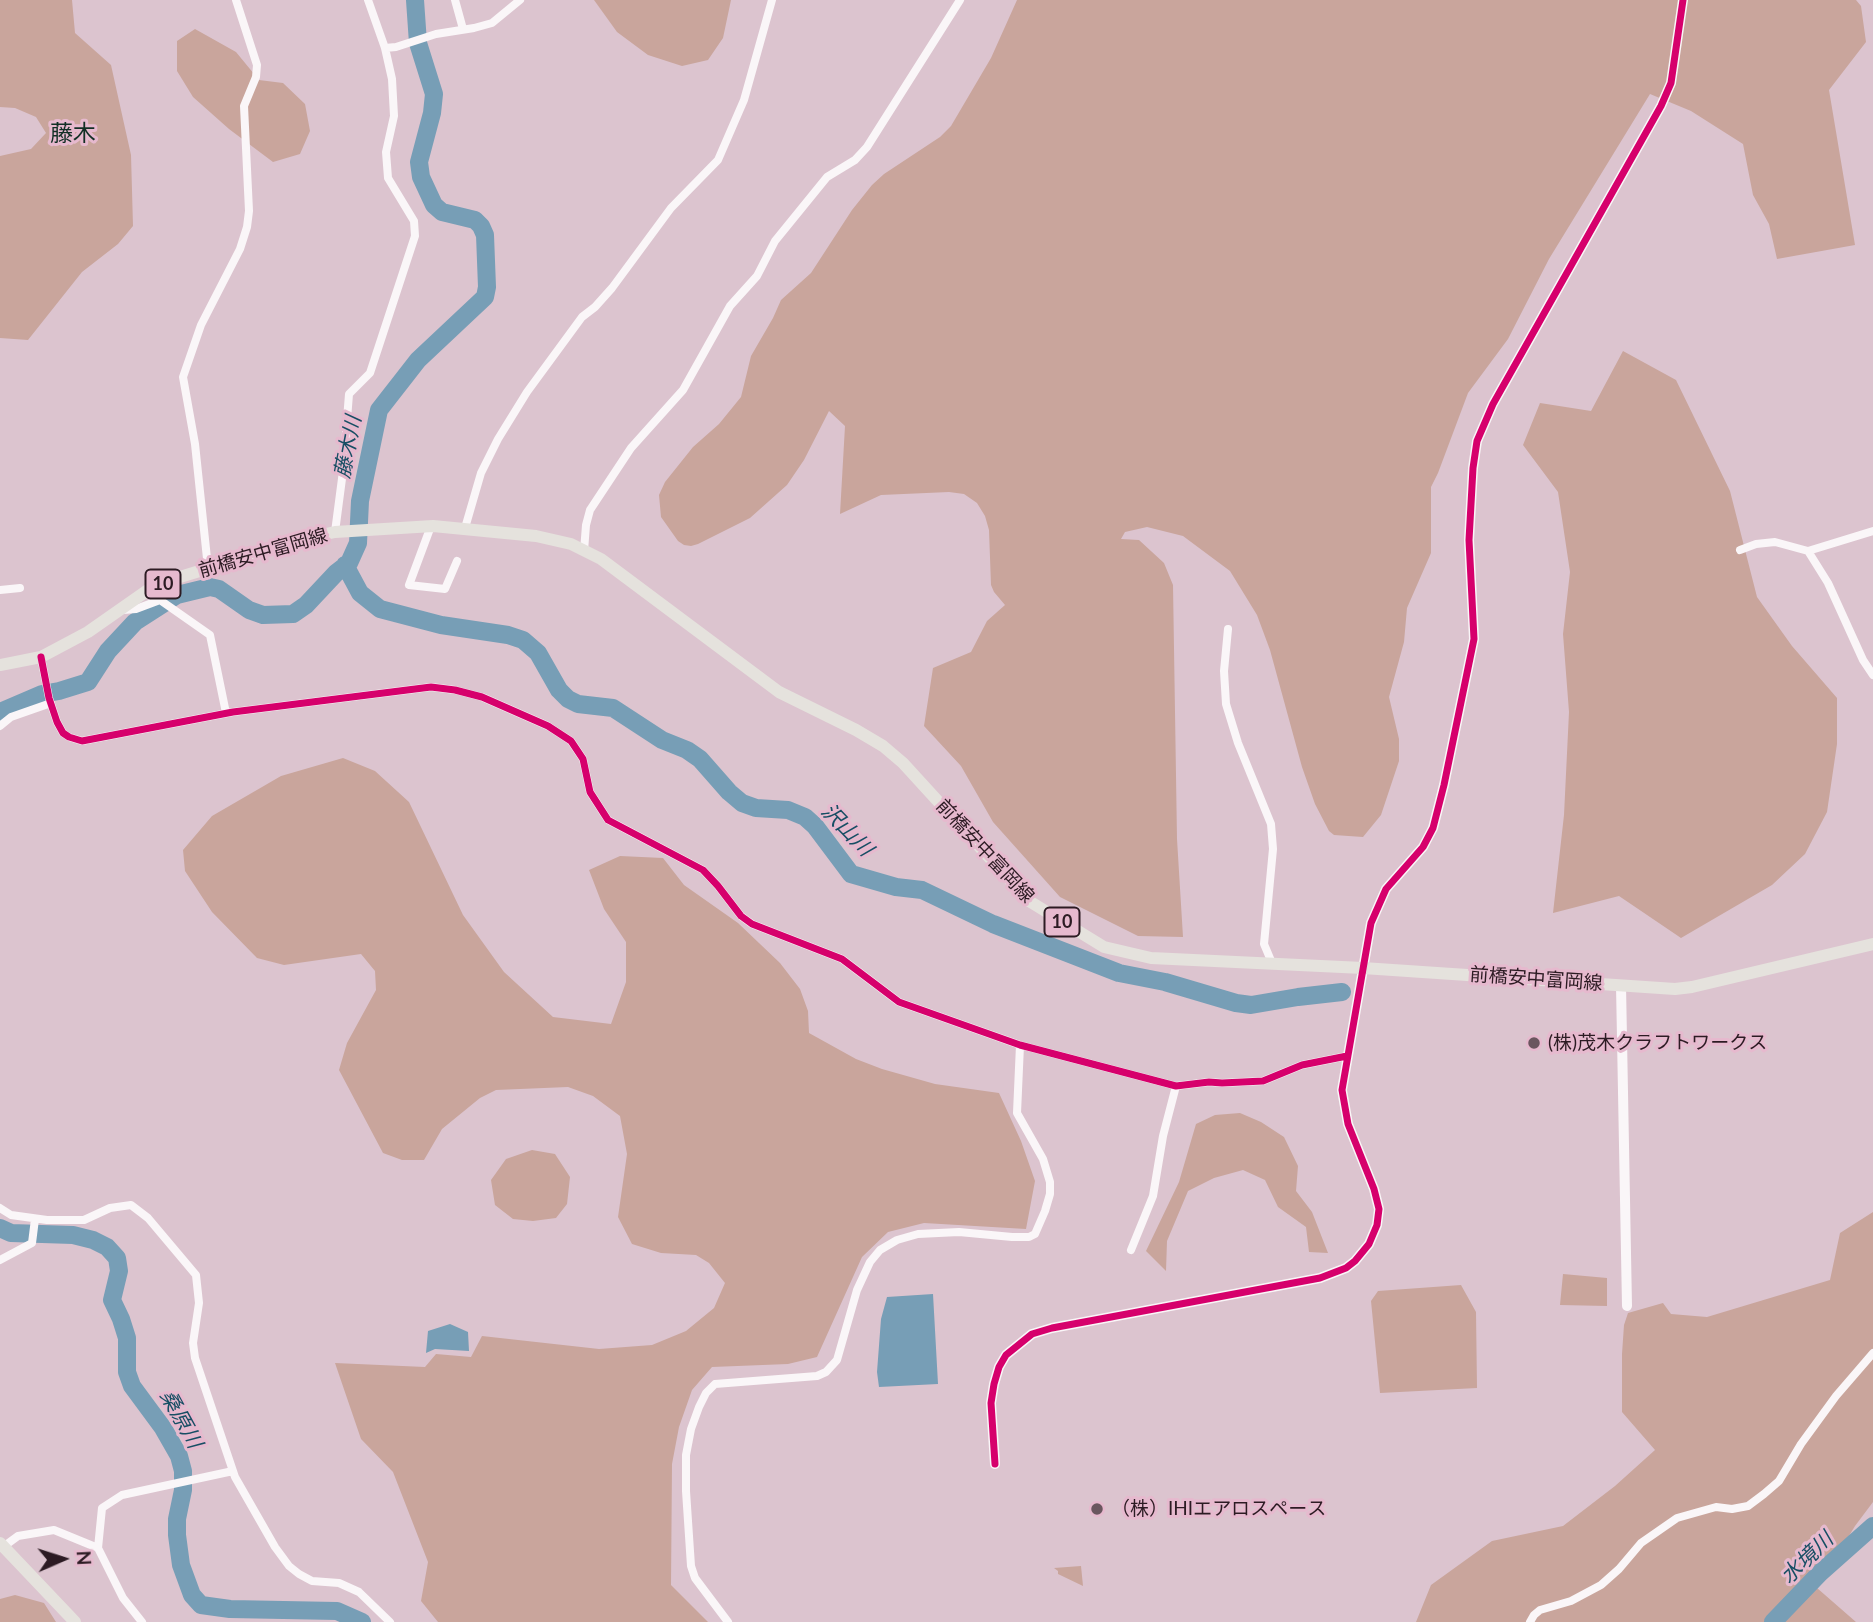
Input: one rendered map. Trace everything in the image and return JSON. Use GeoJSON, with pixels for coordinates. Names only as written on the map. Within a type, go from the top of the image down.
{"type":"FeatureCollection","features":[{"type":"Feature","properties":{"kind":"main road","name":"前橋安中富岡線"},"geometry":{"type":"LineString","coordinates":[[0,665],[41,657],[88,632],[148,590],[208,568],[337,532],[431,526],[536,536],[571,544],[601,559],[779,692],[883,746],[903,763],[1029,901],[1104,947],[1151,958],[1363,968],[1657,989],[1692,987],[1873,944]]}},
{"type":"Feature","properties":{"kind":"main road"},"geometry":{"type":"LineString","coordinates":[[2,1545],[75,1622]]}},
{"type":"Feature","properties":{"kind":"street"},"geometry":{"type":"LineString","coordinates":[[208,568],[195,444],[183,377],[201,325],[240,249],[247,227],[249,211],[244,106],[256,77],[257,65],[236,0]]}},
{"type":"Feature","properties":{"kind":"street"},"geometry":{"type":"LineString","coordinates":[[337,532],[349,394],[370,373],[415,236],[414,221],[388,178],[386,152],[394,116],[392,79],[385,48],[368,0]]}},
{"type":"Feature","properties":{"kind":"street"},"geometry":{"type":"LineString","coordinates":[[454,0],[463,30]]}},
{"type":"Feature","properties":{"kind":"street"},"geometry":{"type":"LineString","coordinates":[[385,48],[492,23],[520,0]]}},
{"type":"Feature","properties":{"kind":"street"},"geometry":{"type":"LineString","coordinates":[[465,528],[481,473],[527,392],[582,317],[612,288],[671,208],[718,160],[744,100],[772,0]]}},
{"type":"Feature","properties":{"kind":"street"},"geometry":{"type":"LineString","coordinates":[[584,551],[590,510],[631,448],[684,390],[730,306],[757,276],[775,241],[827,177],[855,160],[867,147],[960,0]]}},
{"type":"Feature","properties":{"kind":"street"},"geometry":{"type":"LineString","coordinates":[[995,1464],[992,1403],[994,1384],[1006,1355],[1032,1334],[1321,1278],[1346,1268],[1355,1261],[1368,1244],[1377,1225],[1379,1209],[1371,1180],[1348,1124],[1342,1090],[1371,923],[1386,889],[1411,862],[1428,838],[1444,785],[1474,639],[1469,540],[1477,441],[1493,404],[1666,94],[1671,83],[1683,0]]}},
{"type":"Feature","properties":{"kind":"street"},"geometry":{"type":"LineString","coordinates":[[431,526],[410,585],[445,589],[457,561]]}},
{"type":"Feature","properties":{"kind":"street"},"geometry":{"type":"LineString","coordinates":[[1740,550],[1756,544],[1775,542],[1808,551],[1873,531]]}},
{"type":"Feature","properties":{"kind":"street"},"geometry":{"type":"LineString","coordinates":[[1808,551],[1828,583],[1863,660],[1873,675]]}},
{"type":"Feature","properties":{"kind":"street"},"geometry":{"type":"LineString","coordinates":[[0,590],[20,588]]}},
{"type":"Feature","properties":{"kind":"street"},"geometry":{"type":"LineString","coordinates":[[120,610],[136,609],[160,600],[210,635],[226,713]]}},
{"type":"Feature","properties":{"kind":"street"},"geometry":{"type":"LineString","coordinates":[[1228,629],[1224,671],[1226,704],[1238,743],[1271,824],[1273,849],[1264,944],[1272,963]]}},
{"type":"Feature","properties":{"kind":"street"},"geometry":{"type":"LineString","coordinates":[[41,657],[50,701],[63,733],[74,740],[82,741],[226,713],[431,687],[455,690],[510,709],[548,726],[577,747],[583,759],[590,792],[608,820],[703,870],[741,916],[752,923],[842,959],[899,1002],[1020,1045],[1176,1086],[1263,1081],[1303,1065],[1347,1056]]}},
{"type":"Feature","properties":{"kind":"street"},"geometry":{"type":"LineString","coordinates":[[0,726],[11,718],[50,701]]}},
{"type":"Feature","properties":{"kind":"street"},"geometry":{"type":"LineString","coordinates":[[1621,985],[1628,1306]]}},
{"type":"Feature","properties":{"kind":"street"},"geometry":{"type":"LineString","coordinates":[[728,1622],[695,1578],[689,1544],[686,1455],[691,1429],[702,1400],[715,1384],[817,1376],[826,1372],[837,1360],[857,1290],[870,1262],[880,1250],[897,1240],[918,1234],[959,1232],[1012,1237],[1029,1237],[1035,1234],[1050,1194],[1050,1182],[1043,1159],[1017,1113],[1020,1045]]}},
{"type":"Feature","properties":{"kind":"street"},"geometry":{"type":"LineString","coordinates":[[1131,1250],[1153,1196],[1163,1136],[1176,1086]]}},
{"type":"Feature","properties":{"kind":"street"},"geometry":{"type":"LineString","coordinates":[[0,1208],[11,1215],[35,1219],[84,1220],[110,1208],[131,1205],[148,1219],[195,1275],[199,1303],[193,1343],[195,1358],[233,1472],[289,1566],[312,1581],[339,1583],[359,1592],[390,1622]]}},
{"type":"Feature","properties":{"kind":"street"},"geometry":{"type":"LineString","coordinates":[[0,1260],[32,1243],[35,1219]]}},
{"type":"Feature","properties":{"kind":"street"},"geometry":{"type":"LineString","coordinates":[[1530,1622],[1540,1611],[1571,1601],[1601,1585],[1641,1543],[1677,1518],[1716,1507],[1732,1509],[1748,1506],[1764,1494],[1779,1481],[1801,1444],[1836,1396],[1873,1353]]}},
{"type":"Feature","properties":{"kind":"street"},"geometry":{"type":"LineString","coordinates":[[142,1622],[123,1598],[97,1548],[102,1508],[122,1495],[233,1472]]}},
{"type":"Feature","properties":{"kind":"street"},"geometry":{"type":"LineString","coordinates":[[2,1545],[18,1536],[54,1530],[97,1548]]}},
{"type":"Feature","properties":{"kind":"shaded area"},"geometry":{"type":"Polygon","coordinates":[[[0,0],[72,0],[75,33],[111,65],[131,155],[133,226],[118,244],[82,272],[28,340],[0,338],[0,156],[31,149],[46,133],[36,117],[15,108],[0,107],[0,0]]]}},
{"type":"Feature","properties":{"kind":"shaded area"},"geometry":{"type":"Polygon","coordinates":[[[594,0],[731,0],[723,38],[708,60],[682,66],[648,55],[617,32],[594,0]]]}},
{"type":"Feature","properties":{"kind":"shaded area"},"geometry":{"type":"Polygon","coordinates":[[[1017,0],[1856,0],[1861,6],[1866,42],[1829,90],[1855,245],[1777,259],[1769,224],[1753,195],[1743,144],[1691,111],[1650,94],[1549,259],[1508,339],[1468,393],[1431,487],[1431,553],[1407,608],[1404,642],[1389,697],[1399,739],[1399,761],[1381,815],[1363,837],[1334,835],[1329,831],[1315,804],[1302,767],[1270,650],[1257,615],[1230,571],[1183,536],[1147,527],[1125,532],[1121,539],[1139,540],[1164,563],[1173,585],[1177,839],[1183,937],[1138,936],[1060,897],[993,822],[961,766],[924,726],[933,668],[971,652],[987,621],[1005,605],[991,585],[989,530],[977,503],[964,494],[949,492],[881,495],[840,514],[845,426],[829,411],[804,460],[787,485],[750,518],[691,546],[678,541],[661,517],[659,495],[665,482],[693,447],[719,424],[741,397],[751,356],[781,300],[811,273],[852,210],[872,185],[940,137],[951,126],[991,58],[1017,0]]]}},
{"type":"Feature","properties":{"kind":"shaded area"},"geometry":{"type":"Polygon","coordinates":[[[195,29],[236,52],[259,80],[283,83],[305,104],[310,131],[300,154],[273,162],[229,129],[193,97],[177,71],[177,41],[195,29]]]}},
{"type":"Feature","properties":{"kind":"shaded area"},"geometry":{"type":"Polygon","coordinates":[[[1623,351],[1676,380],[1730,491],[1757,597],[1792,646],[1837,698],[1837,744],[1827,812],[1805,854],[1772,885],[1681,938],[1619,896],[1553,913],[1564,815],[1569,712],[1563,634],[1570,572],[1558,492],[1523,445],[1540,403],[1591,411],[1623,351]]]}},
{"type":"Feature","properties":{"kind":"shaded area"},"geometry":{"type":"Polygon","coordinates":[[[343,758],[375,771],[409,802],[463,915],[504,972],[553,1017],[611,1024],[626,982],[626,942],[604,909],[589,870],[620,856],[663,858],[684,885],[738,923],[780,963],[800,989],[808,1011],[809,1033],[856,1059],[882,1069],[935,1084],[999,1093],[1021,1141],[1035,1181],[1026,1229],[924,1223],[888,1232],[862,1257],[817,1357],[788,1364],[712,1367],[692,1390],[679,1427],[672,1464],[671,1585],[708,1622],[438,1622],[421,1601],[428,1562],[393,1472],[361,1439],[335,1363],[425,1367],[436,1354],[471,1357],[482,1336],[599,1349],[652,1345],[686,1331],[714,1308],[725,1283],[709,1263],[696,1255],[661,1253],[632,1244],[618,1217],[627,1154],[620,1116],[593,1096],[568,1087],[496,1090],[480,1098],[442,1129],[424,1160],[402,1160],[383,1153],[339,1070],[347,1043],[376,990],[375,971],[361,954],[284,965],[257,958],[212,912],[185,871],[183,850],[212,816],[281,776],[343,758]]]}},
{"type":"Feature","properties":{"kind":"shaded area"},"geometry":{"type":"Polygon","coordinates":[[[1240,1113],[1261,1122],[1284,1137],[1298,1166],[1296,1191],[1312,1212],[1328,1253],[1309,1252],[1306,1227],[1278,1207],[1265,1180],[1243,1170],[1214,1178],[1188,1191],[1167,1241],[1166,1271],[1146,1251],[1179,1182],[1196,1124],[1215,1115],[1240,1113]]]}},
{"type":"Feature","properties":{"kind":"shaded area"},"geometry":{"type":"Polygon","coordinates":[[[532,1150],[555,1154],[570,1177],[567,1204],[556,1218],[533,1221],[513,1219],[495,1205],[491,1180],[506,1159],[532,1150]]]}},
{"type":"Feature","properties":{"kind":"shaded area"},"geometry":{"type":"Polygon","coordinates":[[[1873,1212],[1873,1502],[1817,1588],[1856,1622],[1416,1622],[1431,1585],[1492,1541],[1563,1526],[1615,1486],[1655,1450],[1622,1412],[1622,1354],[1624,1325],[1628,1313],[1663,1303],[1671,1314],[1707,1317],[1830,1280],[1840,1233],[1873,1212]]]}},
{"type":"Feature","properties":{"kind":"shaded area"},"geometry":{"type":"Polygon","coordinates":[[[1563,1274],[1607,1278],[1607,1306],[1560,1305],[1563,1274]]]}},
{"type":"Feature","properties":{"kind":"shaded area"},"geometry":{"type":"Polygon","coordinates":[[[1461,1285],[1476,1312],[1477,1388],[1380,1393],[1371,1301],[1378,1291],[1461,1285]]]}},
{"type":"Feature","properties":{"kind":"shaded area"},"geometry":{"type":"Polygon","coordinates":[[[1081,1566],[1083,1586],[1058,1574],[1054,1568],[1081,1566]]]}},
{"type":"Feature","properties":{"kind":"shaded area"},"geometry":{"type":"Polygon","coordinates":[[[15,1595],[44,1603],[56,1622],[0,1622],[0,1599],[15,1595]]]}},
{"type":"Feature","properties":{"kind":"water"},"geometry":{"type":"Polygon","coordinates":[[[933,1294],[938,1384],[879,1387],[877,1372],[881,1319],[887,1297],[933,1294]]]}},
{"type":"Feature","properties":{"kind":"water"},"geometry":{"type":"Polygon","coordinates":[[[450,1324],[468,1332],[469,1351],[435,1349],[426,1353],[428,1331],[450,1324]]]}},
{"type":"Feature","properties":{"kind":"waterway","name":"藤木川"},"geometry":{"type":"LineString","coordinates":[[0,712],[42,694],[88,682],[108,651],[135,622],[177,595],[210,587],[219,589],[249,610],[263,615],[293,614],[349,563],[358,543],[360,501],[379,410],[418,360],[485,297],[487,287],[485,235],[481,226],[475,220],[442,212],[434,205],[421,177],[419,162],[432,113],[434,94],[418,43],[415,0]]}},
{"type":"Feature","properties":{"kind":"waterway","name":"沢山川"},"geometry":{"type":"LineString","coordinates":[[345,565],[360,593],[380,609],[441,625],[508,635],[523,640],[538,653],[559,690],[568,699],[578,704],[613,708],[662,740],[687,750],[700,759],[742,803],[756,808],[788,810],[805,817],[815,826],[851,874],[896,887],[922,890],[993,924],[1119,973],[1165,982],[1236,1003],[1251,1005],[1342,992]]}},
{"type":"Feature","properties":{"kind":"waterway","name":"桑原川"},"geometry":{"type":"LineString","coordinates":[[0,1228],[11,1233],[73,1235],[93,1240],[107,1247],[117,1258],[119,1271],[112,1300],[127,1338],[127,1372],[132,1386],[163,1428],[179,1456],[183,1471],[183,1490],[177,1519],[181,1565],[192,1595],[201,1605],[230,1609],[337,1611],[362,1622]]}},
{"type":"Feature","properties":{"kind":"waterway","name":"水境川"},"geometry":{"type":"LineString","coordinates":[[1773,1622],[1820,1573],[1873,1526]]}},
{"type":"Feature","properties":{"kind":"cycle path"},"geometry":{"type":"LineString","coordinates":[[995,1464],[991,1403],[994,1384],[1006,1355],[1032,1334],[1320,1278],[1346,1268],[1369,1244],[1377,1225],[1379,1209],[1374,1189],[1348,1124],[1342,1090],[1371,923],[1386,889],[1423,847],[1433,828],[1444,785],[1474,639],[1469,540],[1477,441],[1493,404],[1661,106],[1671,83],[1683,0]]}},
{"type":"Feature","properties":{"kind":"cycle path"},"geometry":{"type":"LineString","coordinates":[[41,657],[57,722],[63,733],[82,741],[233,712],[431,687],[482,697],[548,726],[571,741],[583,759],[590,792],[608,820],[703,870],[741,916],[752,924],[842,959],[899,1002],[1020,1045],[1176,1086],[1263,1081],[1302,1065],[1347,1056]]}},
{"type":"Feature","properties":{"kind":"place","name":"(株)茂木クラフトワークス"},"geometry":{"type":"Point","coordinates":[1534,1043]}},
{"type":"Feature","properties":{"kind":"place","name":"（株）IHIエアロスペース"},"geometry":{"type":"Point","coordinates":[1097,1509]}},
{"type":"Feature","properties":{"kind":"district","name":"藤木"},"geometry":{"type":"Point","coordinates":[73,134]}}]}
